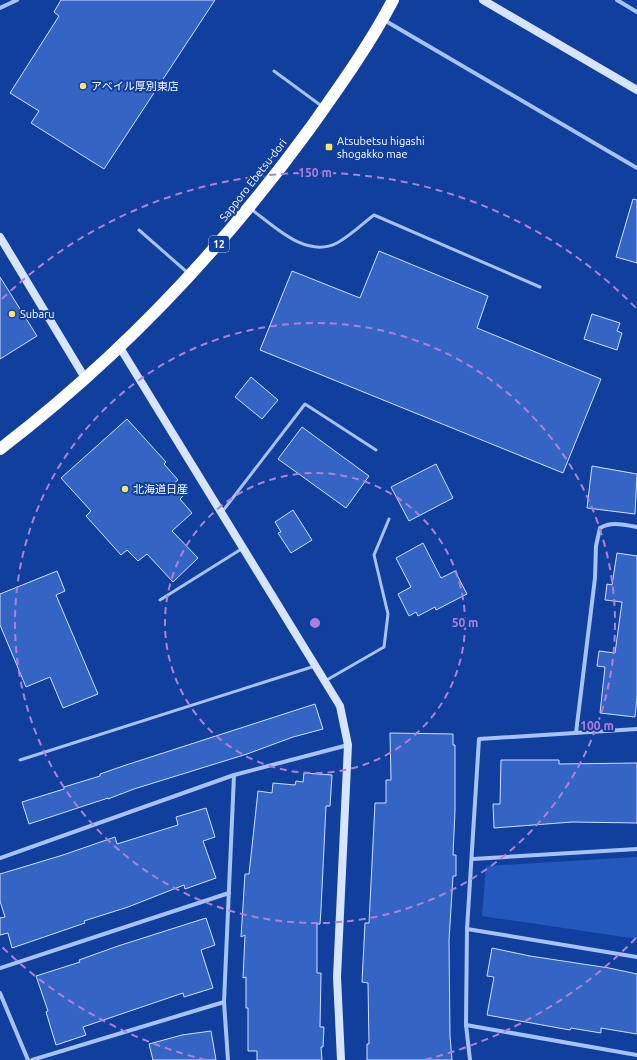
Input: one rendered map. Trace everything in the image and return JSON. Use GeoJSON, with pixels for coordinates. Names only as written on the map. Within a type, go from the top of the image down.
{"type":"FeatureCollection","features":[{"type":"Feature","properties":{"kind":"highway","name":"Sapporo Ebetsu-dori"},"geometry":{"type":"LineString","coordinates":[[0,449],[85,378],[190,276],[249,208],[324,108],[382,19],[392,0]]}},
{"type":"Feature","properties":{"kind":"street"},"geometry":{"type":"LineString","coordinates":[[0,8],[17,0]]}},
{"type":"Feature","properties":{"kind":"street"},"geometry":{"type":"LineString","coordinates":[[483,0],[637,90]]}},
{"type":"Feature","properties":{"kind":"street"},"geometry":{"type":"LineString","coordinates":[[617,0],[637,12]]}},
{"type":"Feature","properties":{"kind":"street"},"geometry":{"type":"LineString","coordinates":[[382,19],[637,168]]}},
{"type":"Feature","properties":{"kind":"street"},"geometry":{"type":"LineString","coordinates":[[0,237],[85,378]]}},
{"type":"Feature","properties":{"kind":"street"},"geometry":{"type":"LineString","coordinates":[[119,346],[244,547],[340,706],[348,745],[337,977],[341,1060]]}},
{"type":"Feature","properties":{"kind":"street"},"geometry":{"type":"LineString","coordinates":[[576,733],[595,578],[597,536],[600,528],[606,524],[614,523],[637,527]]}},
{"type":"Feature","properties":{"kind":"street"},"geometry":{"type":"LineString","coordinates":[[470,1060],[466,1025],[467,929],[473,859],[479,739],[637,729]]}},
{"type":"Feature","properties":{"kind":"street"},"geometry":{"type":"LineString","coordinates":[[0,858],[234,775],[348,745]]}},
{"type":"Feature","properties":{"kind":"street"},"geometry":{"type":"LineString","coordinates":[[228,1060],[224,1002],[234,775]]}},
{"type":"Feature","properties":{"kind":"street"},"geometry":{"type":"LineString","coordinates":[[473,859],[637,850]]}},
{"type":"Feature","properties":{"kind":"street"},"geometry":{"type":"LineString","coordinates":[[0,968],[229,893]]}},
{"type":"Feature","properties":{"kind":"street"},"geometry":{"type":"LineString","coordinates":[[467,929],[637,957]]}},
{"type":"Feature","properties":{"kind":"street"},"geometry":{"type":"LineString","coordinates":[[0,993],[28,1060]]}},
{"type":"Feature","properties":{"kind":"street"},"geometry":{"type":"LineString","coordinates":[[32,1060],[224,1002]]}},
{"type":"Feature","properties":{"kind":"street"},"geometry":{"type":"LineString","coordinates":[[466,1025],[637,1055]]}},
{"type":"Feature","properties":{"kind":"lane"},"geometry":{"type":"LineString","coordinates":[[274,71],[324,108]]}},
{"type":"Feature","properties":{"kind":"lane"},"geometry":{"type":"LineString","coordinates":[[249,208],[296,242],[321,248],[336,243],[374,215],[540,287]]}},
{"type":"Feature","properties":{"kind":"lane"},"geometry":{"type":"LineString","coordinates":[[139,230],[190,276]]}},
{"type":"Feature","properties":{"kind":"lane"},"geometry":{"type":"LineString","coordinates":[[222,512],[306,404],[376,450]]}},
{"type":"Feature","properties":{"kind":"lane"},"geometry":{"type":"LineString","coordinates":[[325,681],[384,647],[388,614],[374,555],[389,519]]}},
{"type":"Feature","properties":{"kind":"lane"},"geometry":{"type":"LineString","coordinates":[[160,600],[244,547]]}},
{"type":"Feature","properties":{"kind":"lane"},"geometry":{"type":"LineString","coordinates":[[20,760],[316,666]]}},
{"type":"Feature","properties":{"kind":"shaded area"},"geometry":{"type":"Polygon","coordinates":[[[637,857],[637,939],[482,916],[486,866],[637,857]]]}},
{"type":"Feature","properties":{"kind":"building"},"geometry":{"type":"Polygon","coordinates":[[[61,0],[215,0],[104,169],[31,123],[39,111],[10,93],[59,16],[54,12],[61,0]]]}},
{"type":"Feature","properties":{"kind":"building"},"geometry":{"type":"Polygon","coordinates":[[[633,199],[637,200],[637,263],[616,257],[633,199]]]}},
{"type":"Feature","properties":{"kind":"building"},"geometry":{"type":"Polygon","coordinates":[[[379,251],[488,296],[477,328],[601,379],[563,473],[260,350],[292,271],[360,298],[379,251]]]}},
{"type":"Feature","properties":{"kind":"building","name":"Subaru"},"geometry":{"type":"Polygon","coordinates":[[[0,277],[37,336],[0,359],[0,277]]]}},
{"type":"Feature","properties":{"kind":"building"},"geometry":{"type":"Polygon","coordinates":[[[592,314],[620,323],[617,331],[622,333],[617,350],[584,339],[592,314]]]}},
{"type":"Feature","properties":{"kind":"building"},"geometry":{"type":"Polygon","coordinates":[[[251,377],[278,400],[262,419],[235,397],[251,377]]]}},
{"type":"Feature","properties":{"kind":"building","name":"北海道日産"},"geometry":{"type":"Polygon","coordinates":[[[127,419],[166,462],[164,464],[178,480],[173,484],[184,495],[180,499],[192,513],[172,531],[198,558],[173,582],[147,554],[138,561],[127,550],[121,555],[86,516],[91,511],[61,478],[127,419]]]}},
{"type":"Feature","properties":{"kind":"building"},"geometry":{"type":"Polygon","coordinates":[[[302,427],[369,476],[346,508],[278,459],[302,427]]]}},
{"type":"Feature","properties":{"kind":"building"},"geometry":{"type":"Polygon","coordinates":[[[436,464],[453,498],[409,521],[391,487],[436,464]]]}},
{"type":"Feature","properties":{"kind":"building"},"geometry":{"type":"Polygon","coordinates":[[[592,466],[637,474],[635,514],[587,508],[592,466]]]}},
{"type":"Feature","properties":{"kind":"building"},"geometry":{"type":"Polygon","coordinates":[[[293,510],[312,540],[291,553],[278,533],[281,532],[275,522],[293,510]]]}},
{"type":"Feature","properties":{"kind":"building"},"geometry":{"type":"Polygon","coordinates":[[[423,543],[441,578],[455,571],[467,594],[436,610],[435,607],[418,616],[416,612],[409,616],[398,594],[411,587],[396,558],[423,543]]]}},
{"type":"Feature","properties":{"kind":"building"},"geometry":{"type":"Polygon","coordinates":[[[617,553],[637,556],[637,697],[635,717],[600,713],[605,667],[597,666],[599,651],[615,653],[622,602],[605,600],[607,584],[612,585],[617,553]]]}},
{"type":"Feature","properties":{"kind":"building"},"geometry":{"type":"Polygon","coordinates":[[[57,571],[65,591],[56,595],[98,694],[63,708],[50,677],[26,687],[0,625],[0,594],[57,571]]]}},
{"type":"Feature","properties":{"kind":"building"},"geometry":{"type":"Polygon","coordinates":[[[315,704],[323,729],[293,737],[247,754],[134,789],[108,799],[29,824],[22,802],[64,789],[64,787],[100,776],[100,774],[126,765],[315,704]]]}},
{"type":"Feature","properties":{"kind":"building"},"geometry":{"type":"Polygon","coordinates":[[[390,733],[453,734],[453,745],[455,745],[455,811],[453,855],[456,855],[456,876],[453,876],[449,940],[450,1036],[452,1060],[367,1060],[367,1044],[369,1044],[368,983],[362,982],[365,923],[369,923],[375,803],[386,803],[386,780],[391,780],[390,733]]]}},
{"type":"Feature","properties":{"kind":"building"},"geometry":{"type":"Polygon","coordinates":[[[501,760],[559,760],[559,764],[637,763],[637,823],[572,822],[494,828],[493,804],[500,804],[501,760]]]}},
{"type":"Feature","properties":{"kind":"building"},"geometry":{"type":"Polygon","coordinates":[[[304,773],[332,775],[330,806],[326,806],[320,924],[317,924],[317,973],[321,973],[320,1027],[324,1027],[323,1047],[321,1047],[322,1060],[257,1060],[257,1051],[248,1051],[246,977],[243,978],[245,935],[241,937],[245,874],[249,874],[258,791],[272,793],[273,783],[295,785],[296,781],[303,782],[304,773]]]}},
{"type":"Feature","properties":{"kind":"building"},"geometry":{"type":"Polygon","coordinates":[[[206,808],[215,837],[203,841],[216,878],[185,889],[184,885],[128,907],[84,921],[85,923],[12,948],[8,933],[0,935],[0,918],[5,917],[0,901],[0,874],[63,855],[115,837],[117,844],[178,825],[176,817],[206,808]]]}},
{"type":"Feature","properties":{"kind":"building"},"geometry":{"type":"Polygon","coordinates":[[[206,918],[215,945],[201,950],[213,988],[184,997],[183,993],[83,1027],[86,1035],[56,1045],[46,1012],[48,1011],[36,976],[80,962],[79,960],[118,946],[206,918]]]}},
{"type":"Feature","properties":{"kind":"building"},"geometry":{"type":"Polygon","coordinates":[[[492,948],[637,974],[637,1034],[601,1028],[601,1033],[571,1028],[570,1030],[487,1015],[494,977],[487,976],[492,948]]]}},
{"type":"Feature","properties":{"kind":"building"},"geometry":{"type":"Polygon","coordinates":[[[211,1031],[216,1060],[153,1060],[149,1044],[182,1035],[211,1031]]]}},
{"type":"Feature","properties":{"kind":"place","name":"アベイル厚別東店"},"geometry":{"type":"Point","coordinates":[83,86]}},
{"type":"Feature","properties":{"kind":"place","name":"Atsubetsu higashi shogakko mae"},"geometry":{"type":"Point","coordinates":[329,147]}},
{"type":"Feature","properties":{"kind":"place","name":"Subaru"},"geometry":{"type":"Point","coordinates":[12,314]}},
{"type":"Feature","properties":{"kind":"place","name":"北海道日産"},"geometry":{"type":"Point","coordinates":[125,489]}}]}
